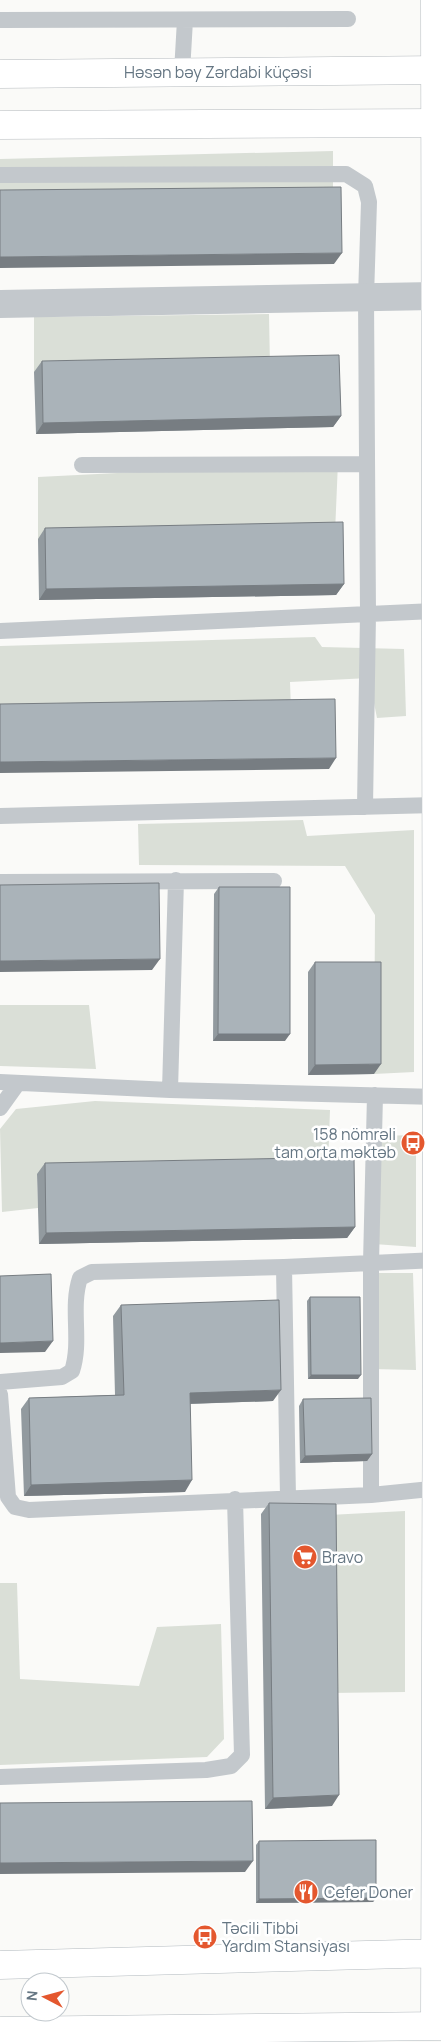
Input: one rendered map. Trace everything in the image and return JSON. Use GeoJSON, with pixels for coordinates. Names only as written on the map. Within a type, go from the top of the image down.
{"type":"FeatureCollection","features":[{"type":"Feature","properties":{"kind":"main road"},"geometry":{"type":"LineString","coordinates":[[0,2031],[439,2030],[436,805],[438,611],[434,296],[438,70],[435,0]]}},
{"type":"Feature","properties":{"kind":"main road","name":"Həsən bəy Zərdabi küçəsi"},"geometry":{"type":"LineString","coordinates":[[0,74],[438,70]]}},
{"type":"Feature","properties":{"kind":"main road"},"geometry":{"type":"LineString","coordinates":[[0,126],[438,123]]}},
{"type":"Feature","properties":{"kind":"main road"},"geometry":{"type":"LineString","coordinates":[[0,1965],[438,1953]]}},
{"type":"Feature","properties":{"kind":"street"},"geometry":{"type":"LineString","coordinates":[[0,304],[434,296]]}},
{"type":"Feature","properties":{"kind":"lane"},"geometry":{"type":"LineString","coordinates":[[0,20],[348,19]]}},
{"type":"Feature","properties":{"kind":"lane"},"geometry":{"type":"LineString","coordinates":[[182,72],[185,20]]}},
{"type":"Feature","properties":{"kind":"lane"},"geometry":{"type":"LineString","coordinates":[[0,175],[346,174],[365,186],[368,202],[366,297],[368,614],[365,807]]}},
{"type":"Feature","properties":{"kind":"lane"},"geometry":{"type":"LineString","coordinates":[[82,466],[367,464]]}},
{"type":"Feature","properties":{"kind":"lane"},"geometry":{"type":"LineString","coordinates":[[0,630],[438,611]]}},
{"type":"Feature","properties":{"kind":"lane"},"geometry":{"type":"LineString","coordinates":[[0,816],[436,805]]}},
{"type":"Feature","properties":{"kind":"lane"},"geometry":{"type":"LineString","coordinates":[[170,1090],[176,880]]}},
{"type":"Feature","properties":{"kind":"lane"},"geometry":{"type":"LineString","coordinates":[[0,882],[274,881]]}},
{"type":"Feature","properties":{"kind":"lane"},"geometry":{"type":"LineString","coordinates":[[0,1082],[170,1090],[437,1097]]}},
{"type":"Feature","properties":{"kind":"lane"},"geometry":{"type":"LineString","coordinates":[[0,1108],[18,1083]]}},
{"type":"Feature","properties":{"kind":"lane"},"geometry":{"type":"LineString","coordinates":[[371,1495],[371,1263],[375,1095]]}},
{"type":"Feature","properties":{"kind":"lane"},"geometry":{"type":"LineString","coordinates":[[0,1382],[62,1377],[72,1371],[76,1358],[75,1293],[80,1278],[92,1272],[284,1267],[438,1260]]}},
{"type":"Feature","properties":{"kind":"lane"},"geometry":{"type":"LineString","coordinates":[[284,1267],[288,1498]]}},
{"type":"Feature","properties":{"kind":"lane"},"geometry":{"type":"LineString","coordinates":[[0,1394],[8,1497],[15,1507],[29,1510],[235,1499],[371,1495],[438,1488]]}},
{"type":"Feature","properties":{"kind":"lane"},"geometry":{"type":"LineString","coordinates":[[0,1777],[206,1770],[231,1766],[242,1755],[235,1499]]}},
{"type":"Feature","properties":{"kind":"shaded area"},"geometry":{"type":"Polygon","coordinates":[[[333,151],[333,198],[0,202],[0,159],[333,151]]]}},
{"type":"Feature","properties":{"kind":"shaded area"},"geometry":{"type":"Polygon","coordinates":[[[269,314],[270,367],[34,372],[34,317],[269,314]]]}},
{"type":"Feature","properties":{"kind":"shaded area"},"geometry":{"type":"Polygon","coordinates":[[[338,462],[335,533],[38,539],[38,477],[338,462]]]}},
{"type":"Feature","properties":{"kind":"shaded area"},"geometry":{"type":"Polygon","coordinates":[[[315,637],[322,647],[404,649],[406,716],[377,718],[369,678],[290,682],[291,710],[0,715],[0,646],[315,637]]]}},
{"type":"Feature","properties":{"kind":"shaded area"},"geometry":{"type":"Polygon","coordinates":[[[303,820],[307,836],[414,830],[414,1072],[374,1074],[375,915],[345,866],[139,865],[138,824],[303,820]]]}},
{"type":"Feature","properties":{"kind":"shaded area"},"geometry":{"type":"Polygon","coordinates":[[[0,1005],[89,1005],[96,1069],[0,1066],[0,1005]]]}},
{"type":"Feature","properties":{"kind":"shaded area"},"geometry":{"type":"Polygon","coordinates":[[[95,1101],[330,1110],[328,1168],[37,1175],[38,1208],[2,1212],[0,1129],[16,1109],[95,1101]]]}},
{"type":"Feature","properties":{"kind":"shaded area"},"geometry":{"type":"Polygon","coordinates":[[[416,1135],[416,1247],[374,1244],[377,1136],[416,1135]]]}},
{"type":"Feature","properties":{"kind":"shaded area"},"geometry":{"type":"Polygon","coordinates":[[[370,1273],[413,1273],[416,1370],[372,1369],[370,1273]]]}},
{"type":"Feature","properties":{"kind":"shaded area"},"geometry":{"type":"Polygon","coordinates":[[[405,1511],[405,1692],[330,1693],[329,1515],[405,1511]]]}},
{"type":"Feature","properties":{"kind":"shaded area"},"geometry":{"type":"Polygon","coordinates":[[[0,1583],[17,1583],[20,1679],[139,1686],[157,1627],[221,1624],[224,1739],[207,1757],[0,1765],[0,1583]]]}},
{"type":"Feature","properties":{"kind":"building"},"geometry":{"type":"Polygon","coordinates":[[[341,187],[342,253],[0,257],[0,190],[341,187]]]}},
{"type":"Feature","properties":{"kind":"building"},"geometry":{"type":"Polygon","coordinates":[[[339,355],[341,416],[43,423],[42,361],[339,355]]]}},
{"type":"Feature","properties":{"kind":"building"},"geometry":{"type":"Polygon","coordinates":[[[343,522],[344,584],[46,589],[45,528],[343,522]]]}},
{"type":"Feature","properties":{"kind":"building"},"geometry":{"type":"Polygon","coordinates":[[[335,699],[336,758],[0,762],[0,704],[335,699]]]}},
{"type":"Feature","properties":{"kind":"building"},"geometry":{"type":"Polygon","coordinates":[[[159,883],[160,959],[0,961],[0,885],[159,883]]]}},
{"type":"Feature","properties":{"kind":"building"},"geometry":{"type":"Polygon","coordinates":[[[219,887],[290,887],[290,1034],[218,1034],[219,887]]]}},
{"type":"Feature","properties":{"kind":"building"},"geometry":{"type":"Polygon","coordinates":[[[315,962],[381,962],[381,1064],[315,1065],[315,962]]]}},
{"type":"Feature","properties":{"kind":"building"},"geometry":{"type":"Polygon","coordinates":[[[354,1157],[355,1227],[46,1233],[45,1163],[354,1157]]]}},
{"type":"Feature","properties":{"kind":"building"},"geometry":{"type":"Polygon","coordinates":[[[51,1274],[53,1341],[0,1343],[0,1276],[51,1274]]]}},
{"type":"Feature","properties":{"kind":"building"},"geometry":{"type":"Polygon","coordinates":[[[310,1297],[360,1297],[361,1375],[311,1375],[310,1297]]]}},
{"type":"Feature","properties":{"kind":"building"},"geometry":{"type":"Polygon","coordinates":[[[279,1300],[281,1390],[190,1393],[192,1480],[31,1485],[29,1398],[124,1395],[121,1305],[279,1300]]]}},
{"type":"Feature","properties":{"kind":"building"},"geometry":{"type":"Polygon","coordinates":[[[371,1398],[372,1454],[305,1456],[303,1399],[371,1398]]]}},
{"type":"Feature","properties":{"kind":"building"},"geometry":{"type":"Polygon","coordinates":[[[269,1503],[336,1504],[339,1795],[273,1798],[269,1503]]]}},
{"type":"Feature","properties":{"kind":"building"},"geometry":{"type":"Polygon","coordinates":[[[252,1801],[253,1861],[0,1863],[0,1803],[252,1801]]]}},
{"type":"Feature","properties":{"kind":"building"},"geometry":{"type":"Polygon","coordinates":[[[376,1840],[376,1898],[259,1899],[259,1841],[376,1840]]]}},
{"type":"Feature","properties":{"kind":"place","name":"158 nömrəli tam orta məktəb"},"geometry":{"type":"Point","coordinates":[413,1143]}},
{"type":"Feature","properties":{"kind":"place","name":"Bravo"},"geometry":{"type":"Point","coordinates":[305,1557]}},
{"type":"Feature","properties":{"kind":"place","name":"Cefer Doner"},"geometry":{"type":"Point","coordinates":[306,1892]}},
{"type":"Feature","properties":{"kind":"place","name":"Təcili Tibbi Yardım Stansiyası"},"geometry":{"type":"Point","coordinates":[205,1937]}}]}
